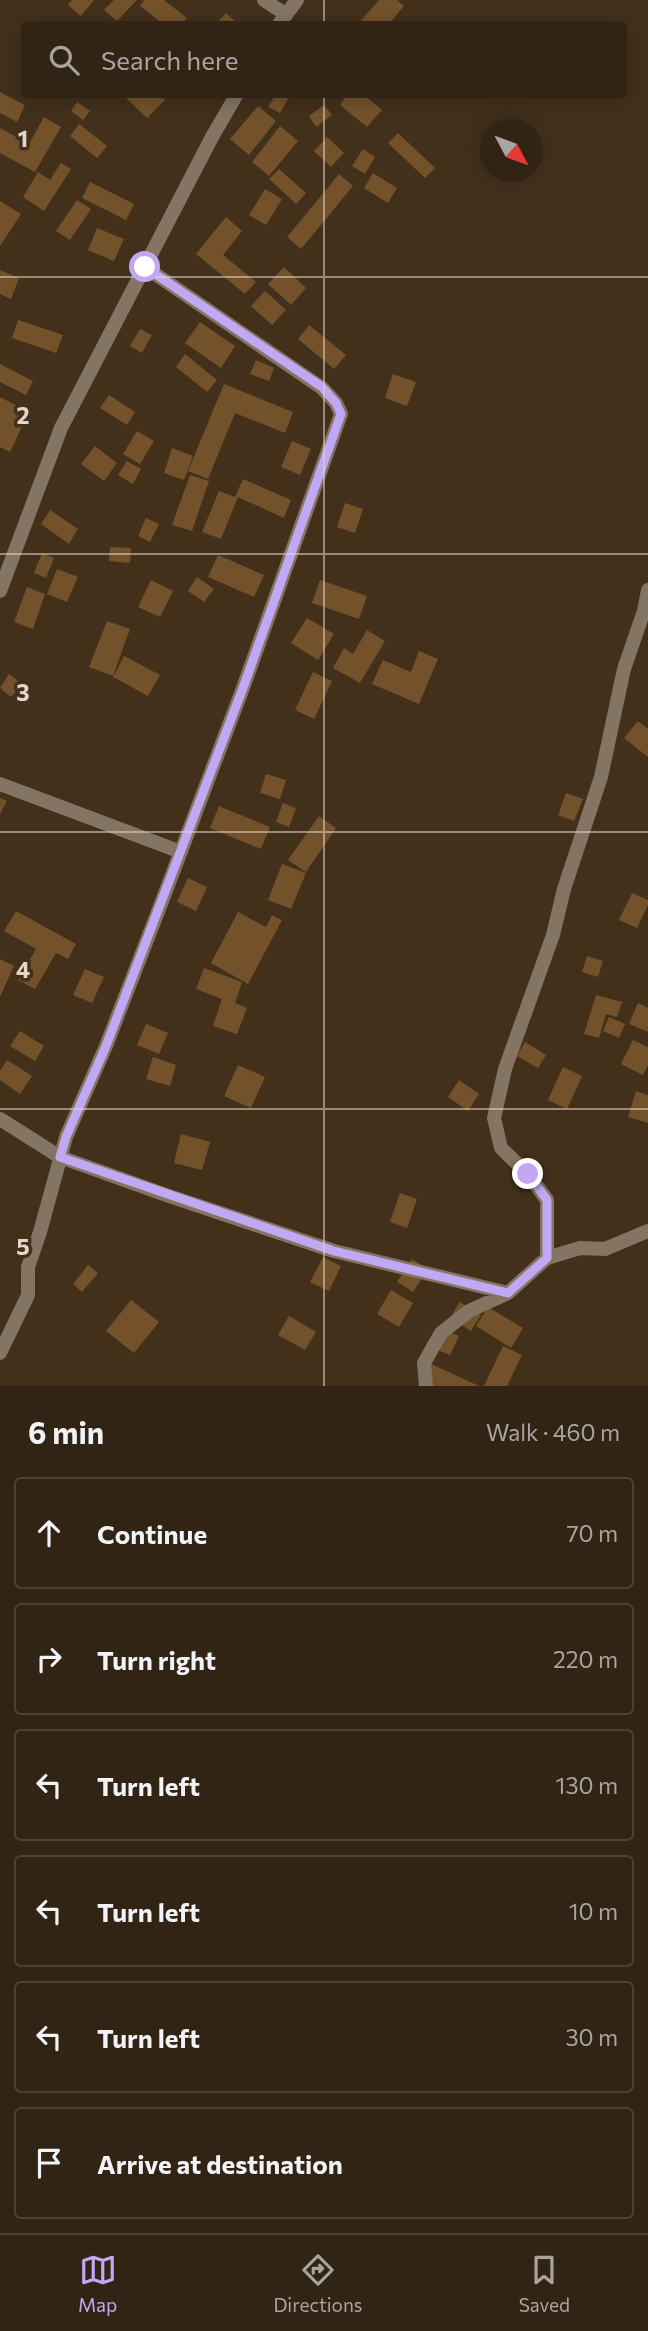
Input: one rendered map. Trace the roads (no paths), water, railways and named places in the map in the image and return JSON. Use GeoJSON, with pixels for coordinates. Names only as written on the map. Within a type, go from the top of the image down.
{"type":"FeatureCollection","features":[{"type":"Feature","properties":{"kind":"street"},"geometry":{"type":"LineString","coordinates":[[264,0],[282,19],[297,0]]}},
{"type":"Feature","properties":{"kind":"street"},"geometry":{"type":"LineString","coordinates":[[0,591],[61,428],[212,136],[235,98]]}},
{"type":"Feature","properties":{"kind":"street"},"geometry":{"type":"LineString","coordinates":[[0,1353],[28,1295],[28,1267],[66,1137],[106,1046],[181,852],[341,414],[336,403],[322,387],[145,267]]}},
{"type":"Feature","properties":{"kind":"street"},"geometry":{"type":"LineString","coordinates":[[547,1258],[547,1200],[528,1174],[501,1148],[494,1118],[505,1069],[553,935],[564,889],[600,777],[624,669],[645,611],[648,590]]}},
{"type":"Feature","properties":{"kind":"street"},"geometry":{"type":"LineString","coordinates":[[0,784],[181,852]]}},
{"type":"Feature","properties":{"kind":"street"},"geometry":{"type":"LineString","coordinates":[[0,1119],[60,1157],[334,1251],[508,1293]]}},
{"type":"Feature","properties":{"kind":"street"},"geometry":{"type":"LineString","coordinates":[[426,1386],[424,1363],[441,1333],[468,1311],[508,1293],[547,1258],[580,1248],[605,1249],[648,1231]]}}]}
